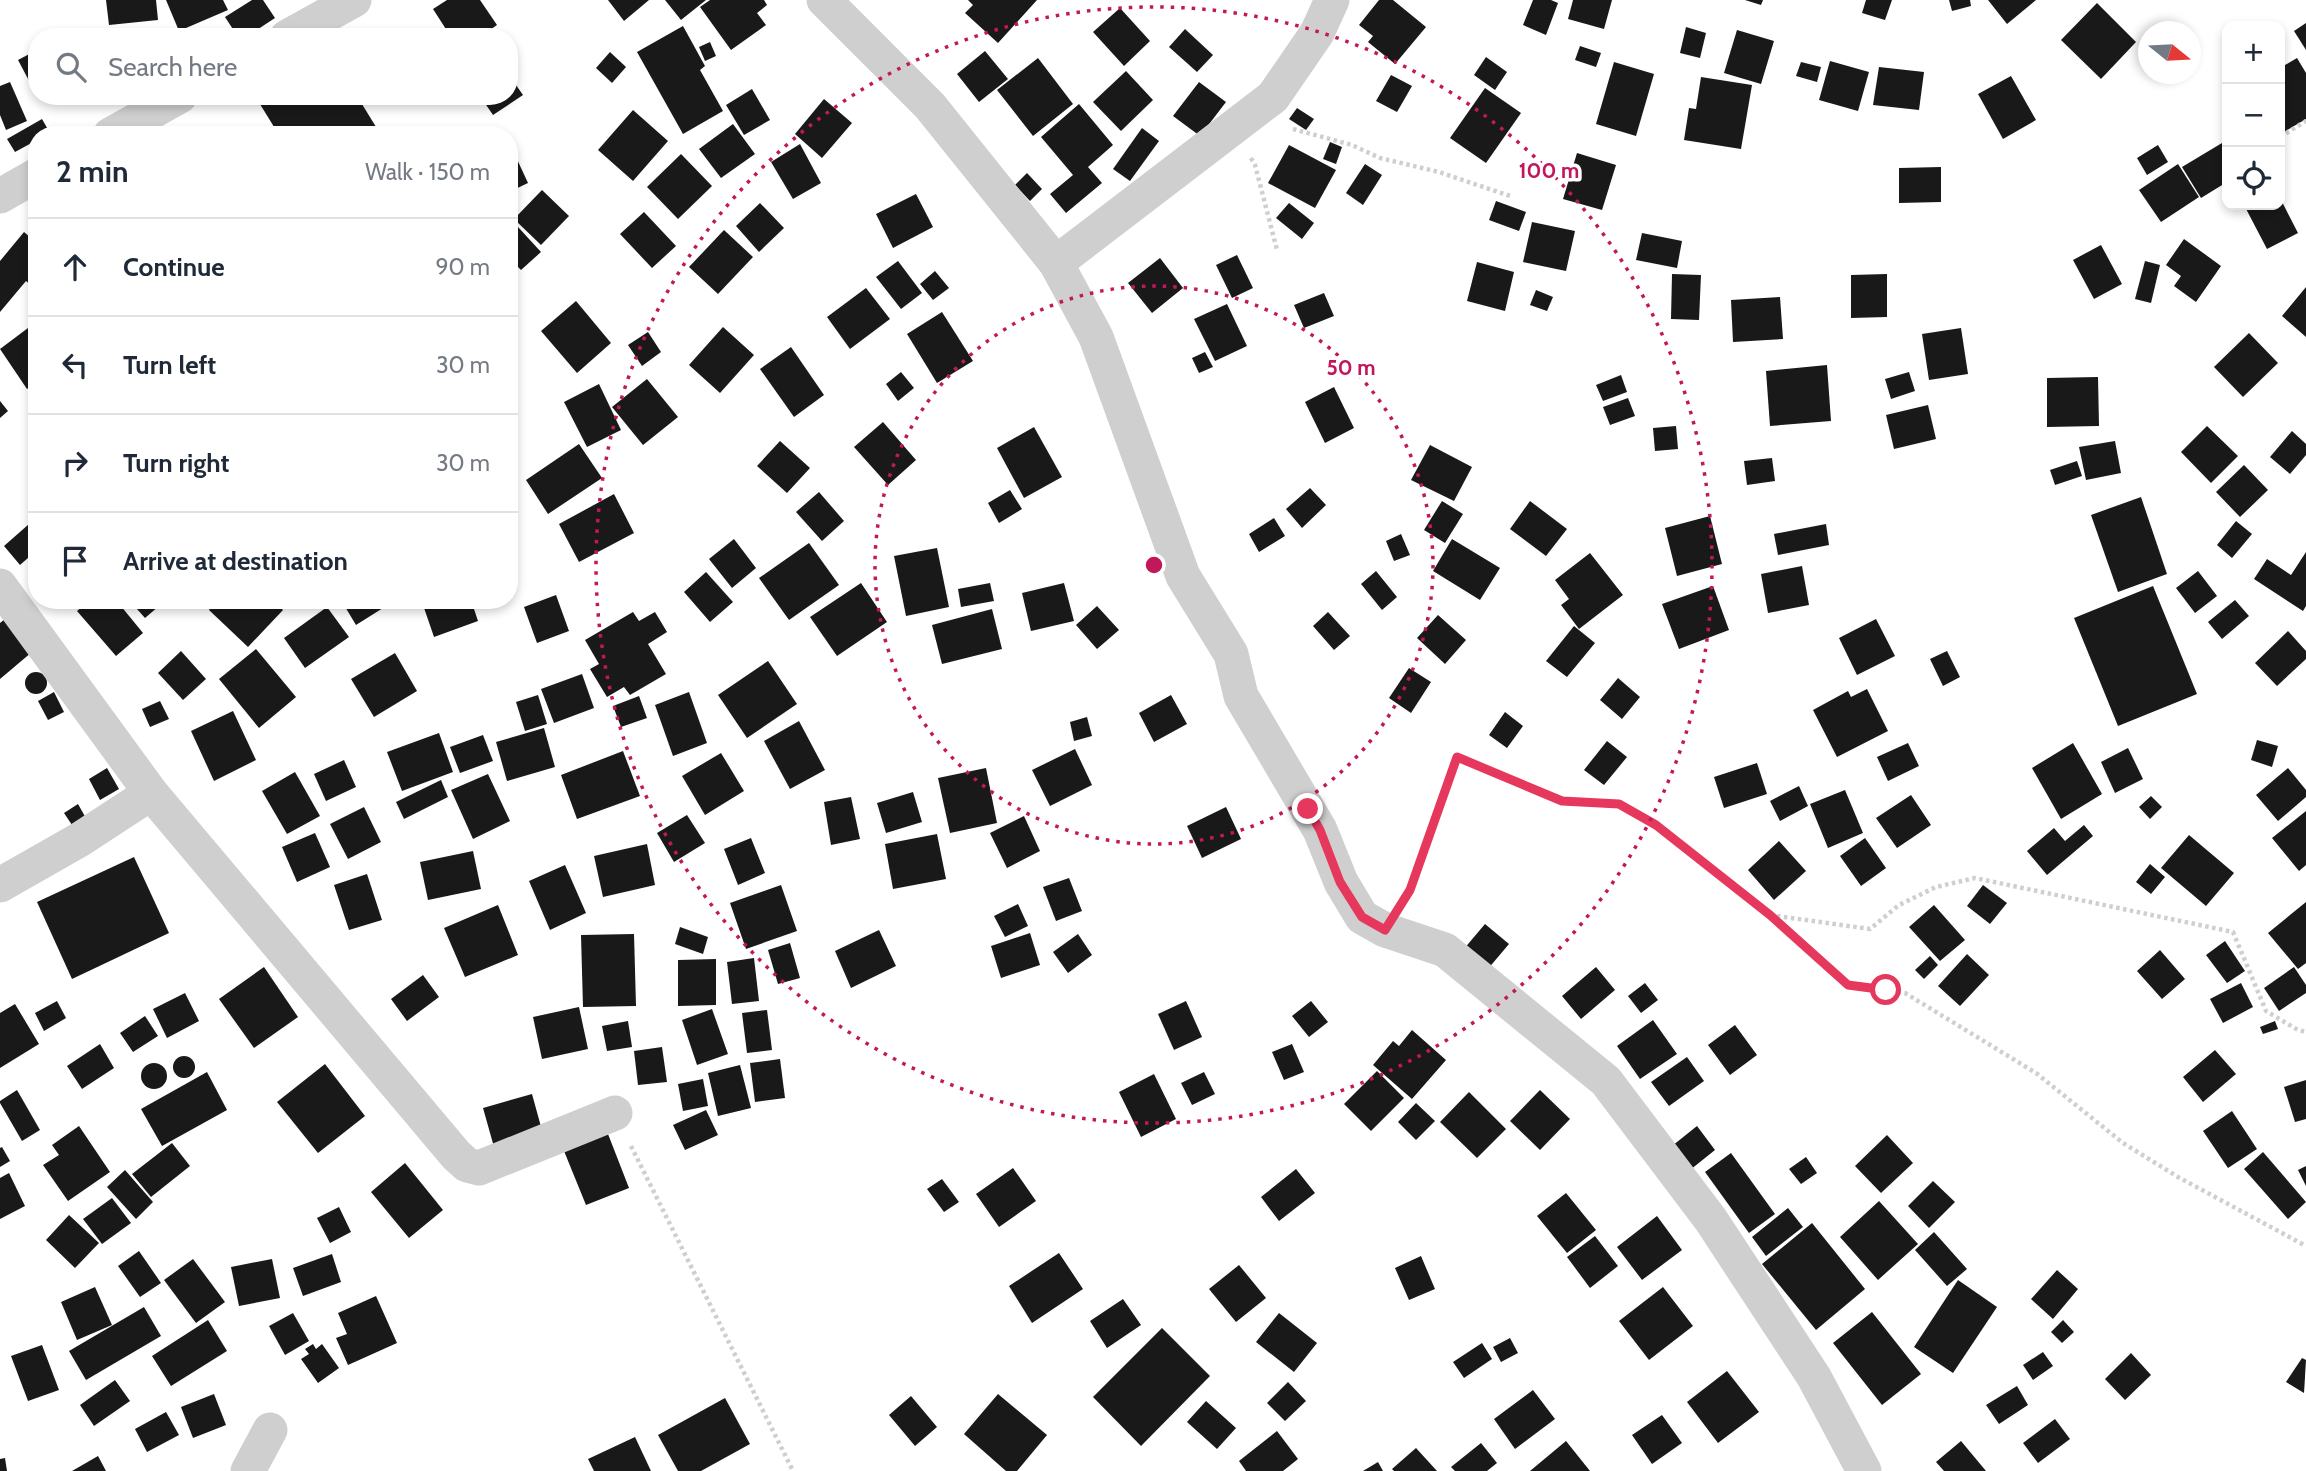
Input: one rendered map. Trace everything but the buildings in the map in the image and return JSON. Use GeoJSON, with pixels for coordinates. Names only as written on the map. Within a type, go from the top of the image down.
{"type":"FeatureCollection","features":[{"type":"Feature","properties":{"kind":"street"},"geometry":{"type":"LineString","coordinates":[[303,28],[354,0]]}},
{"type":"Feature","properties":{"kind":"street"},"geometry":{"type":"LineString","coordinates":[[824,0],[930,106],[1056,263],[1096,337],[1183,576],[1231,654],[1241,696],[1320,830],[1340,882],[1362,917],[1385,930],[1445,950],[1606,1081],[1719,1231],[1814,1377],[1864,1471]]}},
{"type":"Feature","properties":{"kind":"street"},"geometry":{"type":"LineString","coordinates":[[1056,263],[1273,97],[1317,33],[1332,0]]}},
{"type":"Feature","properties":{"kind":"street"},"geometry":{"type":"LineString","coordinates":[[126,126],[164,105]]}},
{"type":"Feature","properties":{"kind":"street"},"geometry":{"type":"LineString","coordinates":[[0,196],[28,181]]}},
{"type":"Feature","properties":{"kind":"street"},"geometry":{"type":"LineString","coordinates":[[0,586],[151,793],[467,1165],[479,1168],[615,1113]]}},
{"type":"Feature","properties":{"kind":"street"},"geometry":{"type":"LineString","coordinates":[[0,885],[79,840],[151,793]]}},
{"type":"Feature","properties":{"kind":"street"},"geometry":{"type":"LineString","coordinates":[[248,1471],[270,1430]]}},
{"type":"Feature","properties":{"kind":"path"},"geometry":{"type":"LineString","coordinates":[[1273,97],[1280,125],[1352,145],[1380,158],[1440,172],[1510,196]]}},
{"type":"Feature","properties":{"kind":"path"},"geometry":{"type":"LineString","coordinates":[[2285,134],[2306,121]]}},
{"type":"Feature","properties":{"kind":"path"},"geometry":{"type":"LineString","coordinates":[[1234,127],[1255,165],[1277,250]]}},
{"type":"Feature","properties":{"kind":"path"},"geometry":{"type":"LineString","coordinates":[[1385,930],[1410,890],[1457,757],[1562,801],[1619,804],[1656,825],[1770,915],[1848,985],[1905,993],[2036,1073],[2123,1143],[2178,1177],[2306,1246]]}},
{"type":"Feature","properties":{"kind":"path"},"geometry":{"type":"LineString","coordinates":[[1770,915],[1870,929],[1899,905],[1936,887],[1975,878],[2233,932],[2266,1011],[2306,1032]]}},
{"type":"Feature","properties":{"kind":"path"},"geometry":{"type":"LineString","coordinates":[[615,1113],[793,1471]]}},
{"type":"Feature","properties":{"kind":"route"},"geometry":{"type":"LineString","coordinates":[[1308,809],[1320,830],[1340,882],[1362,917],[1385,930],[1410,890],[1457,757],[1562,801],[1619,804],[1656,825],[1770,915],[1848,985],[1886,990]]}}]}
